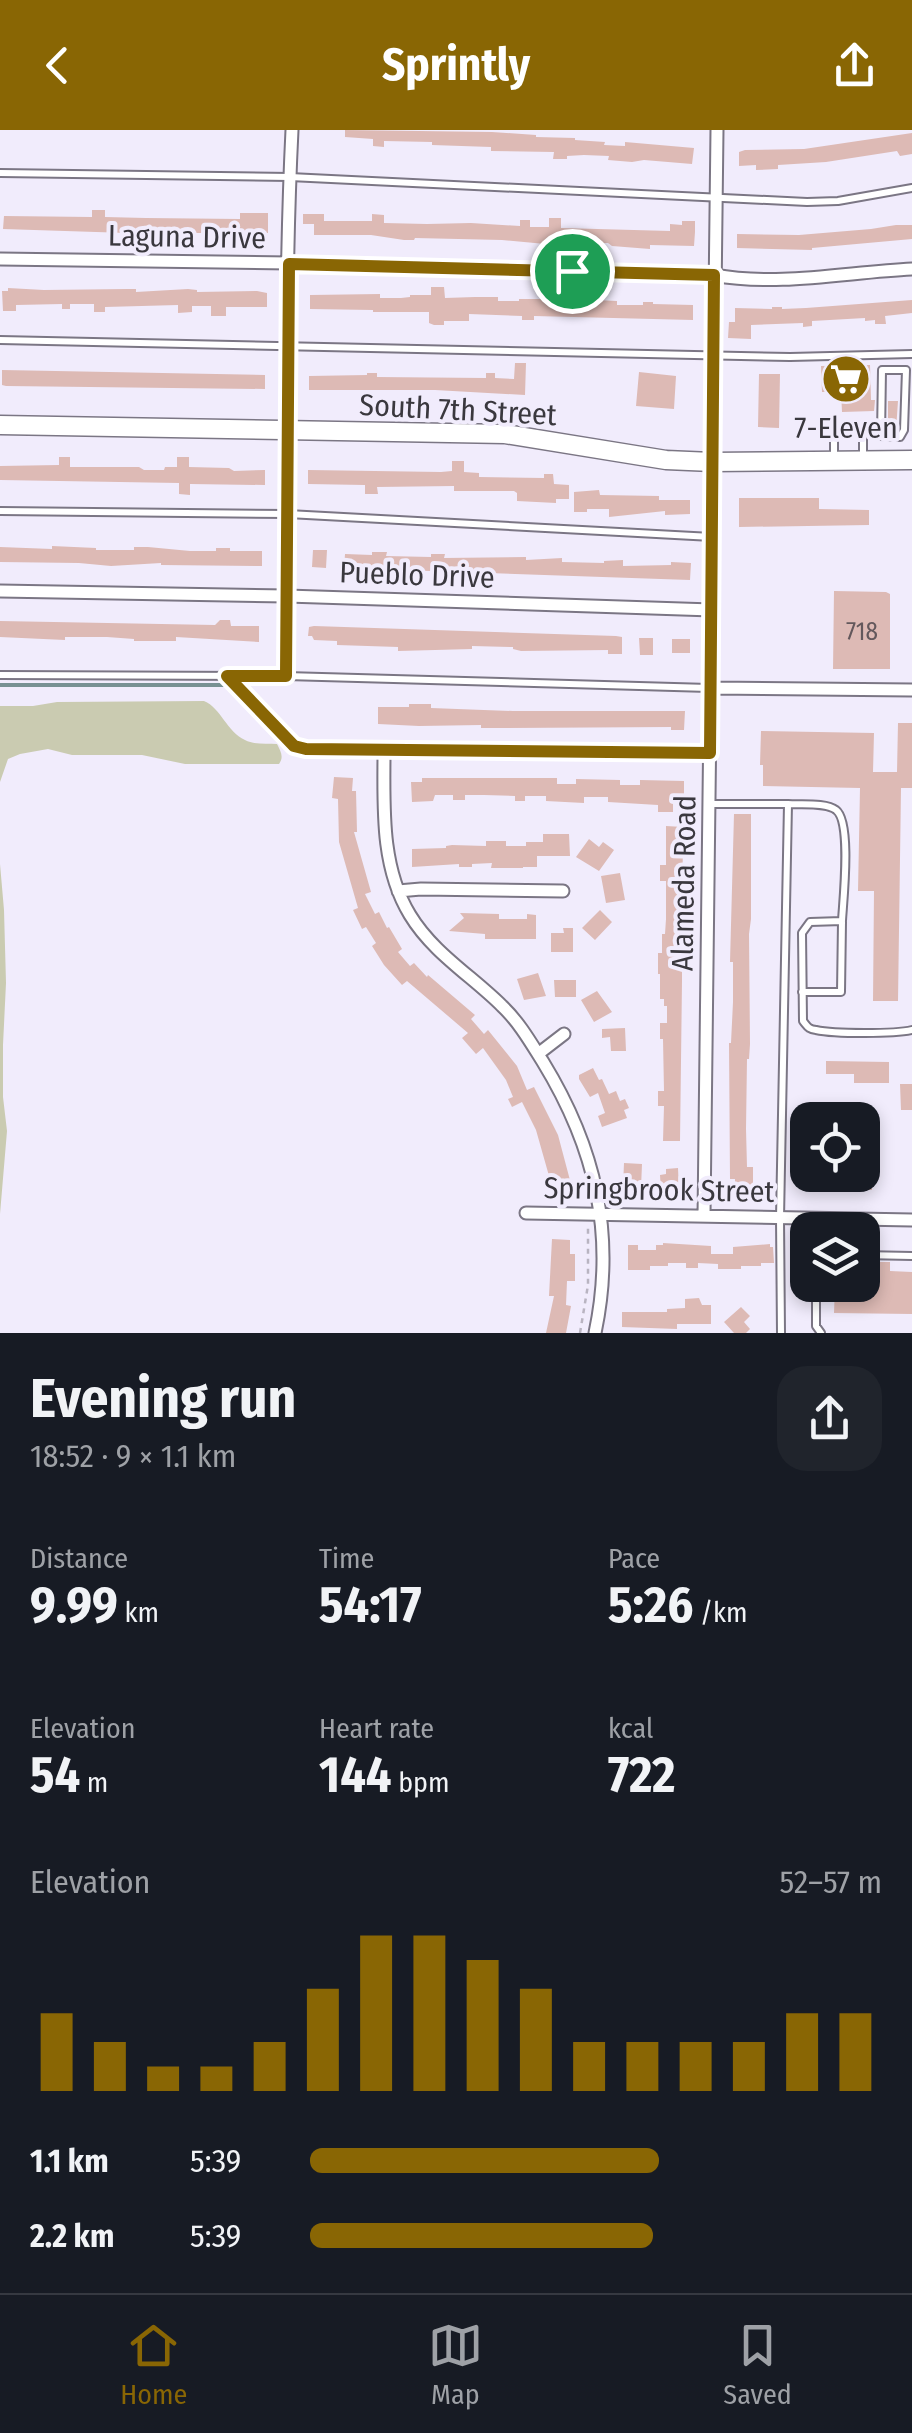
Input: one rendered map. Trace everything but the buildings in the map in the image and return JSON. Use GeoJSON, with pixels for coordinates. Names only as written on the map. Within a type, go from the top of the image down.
{"type":"FeatureCollection","features":[{"type":"Feature","properties":{"kind":"main road","name":"South 7th Street"},"geometry":{"type":"LineString","coordinates":[[0,426],[505,434],[666,460],[912,460]]}},
{"type":"Feature","properties":{"kind":"street"},"geometry":{"type":"LineString","coordinates":[[286,676],[292,130]]}},
{"type":"Feature","properties":{"kind":"street","name":"Alameda Road"},"geometry":{"type":"LineString","coordinates":[[704,1216],[717,130]]}},
{"type":"Feature","properties":{"kind":"street","name":"Laguna Drive"},"geometry":{"type":"LineString","coordinates":[[0,259],[734,278],[912,269]]}},
{"type":"Feature","properties":{"kind":"street","name":"Pueblo Drive"},"geometry":{"type":"LineString","coordinates":[[0,591],[712,610]]}},
{"type":"Feature","properties":{"kind":"street"},"geometry":{"type":"LineString","coordinates":[[710,688],[912,690]]}},
{"type":"Feature","properties":{"kind":"street"},"geometry":{"type":"LineString","coordinates":[[306,749],[710,753]]}},
{"type":"Feature","properties":{"kind":"street"},"geometry":{"type":"LineString","coordinates":[[384,751],[387,844],[398,891],[410,916],[441,952],[512,1018],[576,1120],[602,1215],[602,1278],[595,1333]]}},
{"type":"Feature","properties":{"kind":"street"},"geometry":{"type":"LineString","coordinates":[[398,891],[563,891]]}},
{"type":"Feature","properties":{"kind":"street"},"geometry":{"type":"LineString","coordinates":[[538,1054],[564,1034]]}},
{"type":"Feature","properties":{"kind":"street","name":"Springbrook Street"},"geometry":{"type":"LineString","coordinates":[[526,1212],[790,1220]]}},
{"type":"Feature","properties":{"kind":"street","name":"Springbrook Street"},"geometry":{"type":"LineString","coordinates":[[880,1221],[912,1220]]}},
{"type":"Feature","properties":{"kind":"lane"},"geometry":{"type":"LineString","coordinates":[[0,173],[290,177],[716,199],[838,201],[912,188]]}},
{"type":"Feature","properties":{"kind":"lane"},"geometry":{"type":"LineString","coordinates":[[0,340],[790,357],[912,354]]}},
{"type":"Feature","properties":{"kind":"lane"},"geometry":{"type":"LineString","coordinates":[[890,354],[891,370]]}},
{"type":"Feature","properties":{"kind":"lane"},"geometry":{"type":"LineString","coordinates":[[882,370],[906,370],[909,381],[904,430],[900,437],[881,436],[882,370]]}},
{"type":"Feature","properties":{"kind":"lane"},"geometry":{"type":"LineString","coordinates":[[862,425],[864,461]]}},
{"type":"Feature","properties":{"kind":"lane"},"geometry":{"type":"LineString","coordinates":[[834,461],[834,426],[881,425]]}},
{"type":"Feature","properties":{"kind":"lane"},"geometry":{"type":"LineString","coordinates":[[0,511],[288,514],[712,537]]}},
{"type":"Feature","properties":{"kind":"lane"},"geometry":{"type":"LineString","coordinates":[[0,675],[286,676],[710,688]]}},
{"type":"Feature","properties":{"kind":"lane"},"geometry":{"type":"LineString","coordinates":[[227,676],[294,746],[306,749]]}},
{"type":"Feature","properties":{"kind":"lane"},"geometry":{"type":"LineString","coordinates":[[710,804],[832,807],[840,814],[844,826],[841,992],[802,992]]}},
{"type":"Feature","properties":{"kind":"lane"},"geometry":{"type":"LineString","coordinates":[[781,1333],[788,804]]}},
{"type":"Feature","properties":{"kind":"lane"},"geometry":{"type":"LineString","coordinates":[[842,922],[810,922],[804,926],[802,1022],[815,1030],[912,1030]]}},
{"type":"Feature","properties":{"kind":"lane"},"geometry":{"type":"LineString","coordinates":[[880,1256],[912,1256]]}},
{"type":"Feature","properties":{"kind":"lane"},"geometry":{"type":"LineString","coordinates":[[816,1302],[816,1331]]}},
{"type":"Feature","properties":{"kind":"path"},"geometry":{"type":"LineString","coordinates":[[580,1333],[588,1285],[588,1224]]}},
{"type":"Feature","properties":{"kind":"green space"},"geometry":{"type":"Polygon","coordinates":[[[204,701],[245,740],[277,744],[282,757],[279,764],[185,764],[142,755],[72,755],[48,749],[8,759],[0,782],[0,706],[204,701]]]}},
{"type":"Feature","properties":{"kind":"green space"},"geometry":{"type":"Polygon","coordinates":[[[0,864],[6,983],[3,1097],[7,1131],[0,1214],[0,864]]]}},
{"type":"Feature","properties":{"kind":"waterway"},"geometry":{"type":"LineString","coordinates":[[0,685],[228,685]]}},
{"type":"Feature","properties":{"kind":"place","name":"7-Eleven"},"geometry":{"type":"Point","coordinates":[846,379]}},
{"type":"Feature","properties":{"kind":"route"},"geometry":{"type":"LineString","coordinates":[[289,264],[572,271],[714,275],[710,753],[384,751],[294,746],[227,676],[286,676],[289,264]]}}]}
